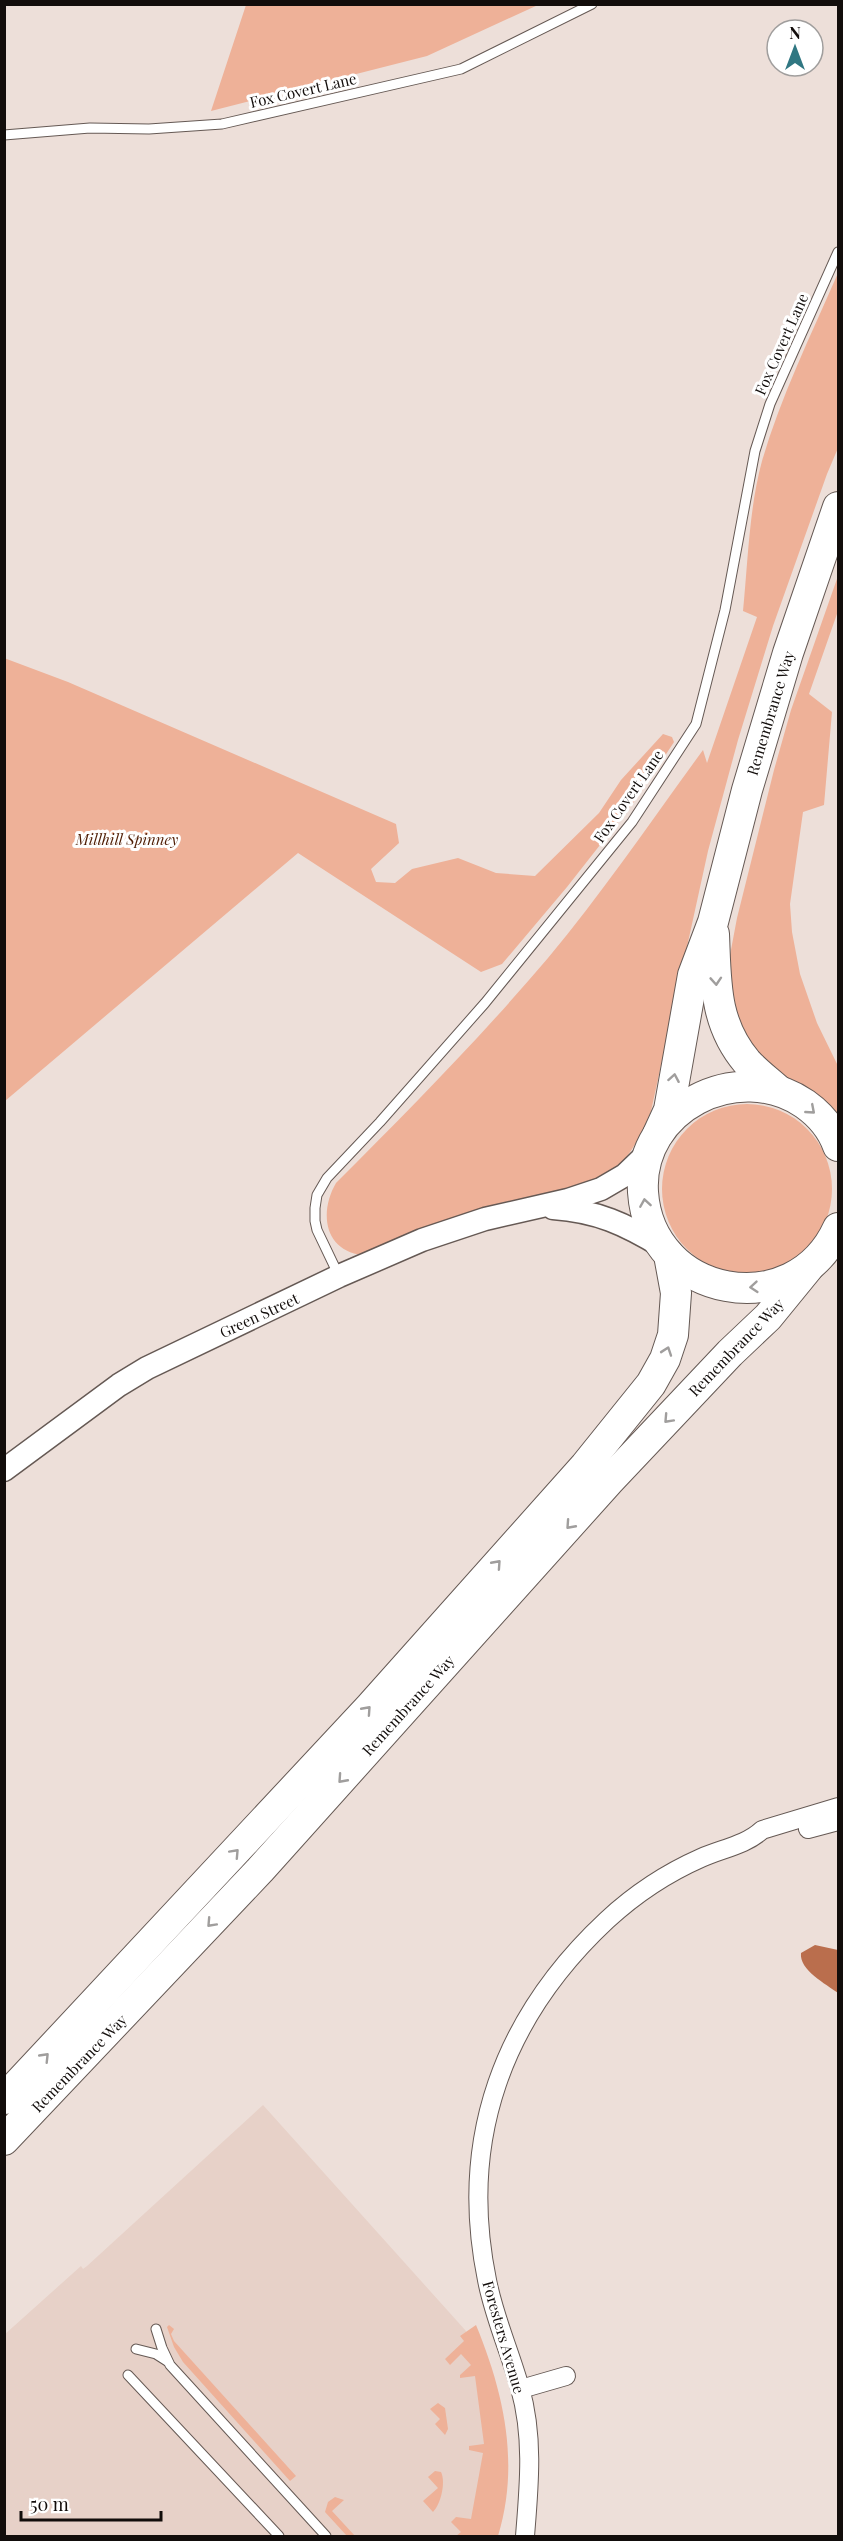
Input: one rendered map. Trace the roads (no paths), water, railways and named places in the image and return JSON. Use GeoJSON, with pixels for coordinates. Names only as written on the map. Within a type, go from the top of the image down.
{"type":"FeatureCollection","features":[{"type":"Feature","properties":{"kind":"highway","name":"Remembrance Way"},"geometry":{"type":"LineString","coordinates":[[4,2099],[370,1707],[585,1466],[651,1384],[665,1359],[672,1335],[676,1293],[666,1251],[652,1230],[646,1210],[643,1190],[644,1170],[669,1110],[693,975],[713,922],[747,790],[784,664],[838,507]]}},
{"type":"Feature","properties":{"kind":"highway","name":"Remembrance Way"},"geometry":{"type":"LineString","coordinates":[[713,922],[716,986],[721,1018],[732,1041],[748,1063],[778,1090]]}},
{"type":"Feature","properties":{"kind":"highway"},"geometry":{"type":"LineString","coordinates":[[654,1142],[675,1113],[698,1097],[723,1087],[751,1085],[778,1090],[796,1098],[826,1123],[838,1143]]}},
{"type":"Feature","properties":{"kind":"highway"},"geometry":{"type":"LineString","coordinates":[[666,1251],[693,1274],[721,1286],[751,1289],[781,1283],[808,1268],[822,1256],[837,1236]]}},
{"type":"Feature","properties":{"kind":"highway","name":"Remembrance Way"},"geometry":{"type":"LineString","coordinates":[[4,2140],[260,1870],[609,1481],[730,1353],[768,1317],[808,1268]]}},
{"type":"Feature","properties":{"kind":"street","name":"Green Street"},"geometry":{"type":"LineString","coordinates":[[4,1470],[119,1385],[147,1368],[339,1276],[454,1229],[602,1189],[625,1175],[654,1142]]}},
{"type":"Feature","properties":{"kind":"street","name":"Green Street"},"geometry":{"type":"LineString","coordinates":[[536,1207],[598,1214],[629,1227],[666,1251]]}},
{"type":"Feature","properties":{"kind":"street","name":"Foresters Avenue"},"geometry":{"type":"LineString","coordinates":[[524,2534],[530,2468],[527,2423],[520,2389],[487,2280],[480,2224],[479,2193],[483,2148],[492,2098],[502,2066],[524,2023],[557,1973],[609,1919],[644,1891],[677,1870],[716,1851],[754,1838],[762,1830],[838,1807]]}},
{"type":"Feature","properties":{"kind":"street","name":"Foresters Avenue"},"geometry":{"type":"LineString","coordinates":[[754,1838],[765,1840],[838,1821]]}},
{"type":"Feature","properties":{"kind":"street"},"geometry":{"type":"LineString","coordinates":[[520,2389],[566,2376]]}},
{"type":"Feature","properties":{"kind":"lane","name":"Fox Covert Lane"},"geometry":{"type":"LineString","coordinates":[[4,135],[90,128],[149,129],[222,124],[461,69],[592,4]]}},
{"type":"Feature","properties":{"kind":"lane","name":"Fox Covert Lane"},"geometry":{"type":"LineString","coordinates":[[339,1276],[315,1221],[317,1196],[327,1178],[380,1122],[484,1003],[632,822],[696,724],[725,610],[755,451],[770,404],[838,252]]}},
{"type":"Feature","properties":{"kind":"lane"},"geometry":{"type":"LineString","coordinates":[[156,2329],[170,2365]]}},
{"type":"Feature","properties":{"kind":"lane"},"geometry":{"type":"LineString","coordinates":[[136,2349],[156,2354],[170,2365],[326,2536]]}},
{"type":"Feature","properties":{"kind":"lane"},"geometry":{"type":"LineString","coordinates":[[128,2375],[279,2536]]}},
{"type":"Feature","properties":{"kind":"park label","name":"Millhill Spinney"},"geometry":{"type":"Point","coordinates":[127,839]}}]}
